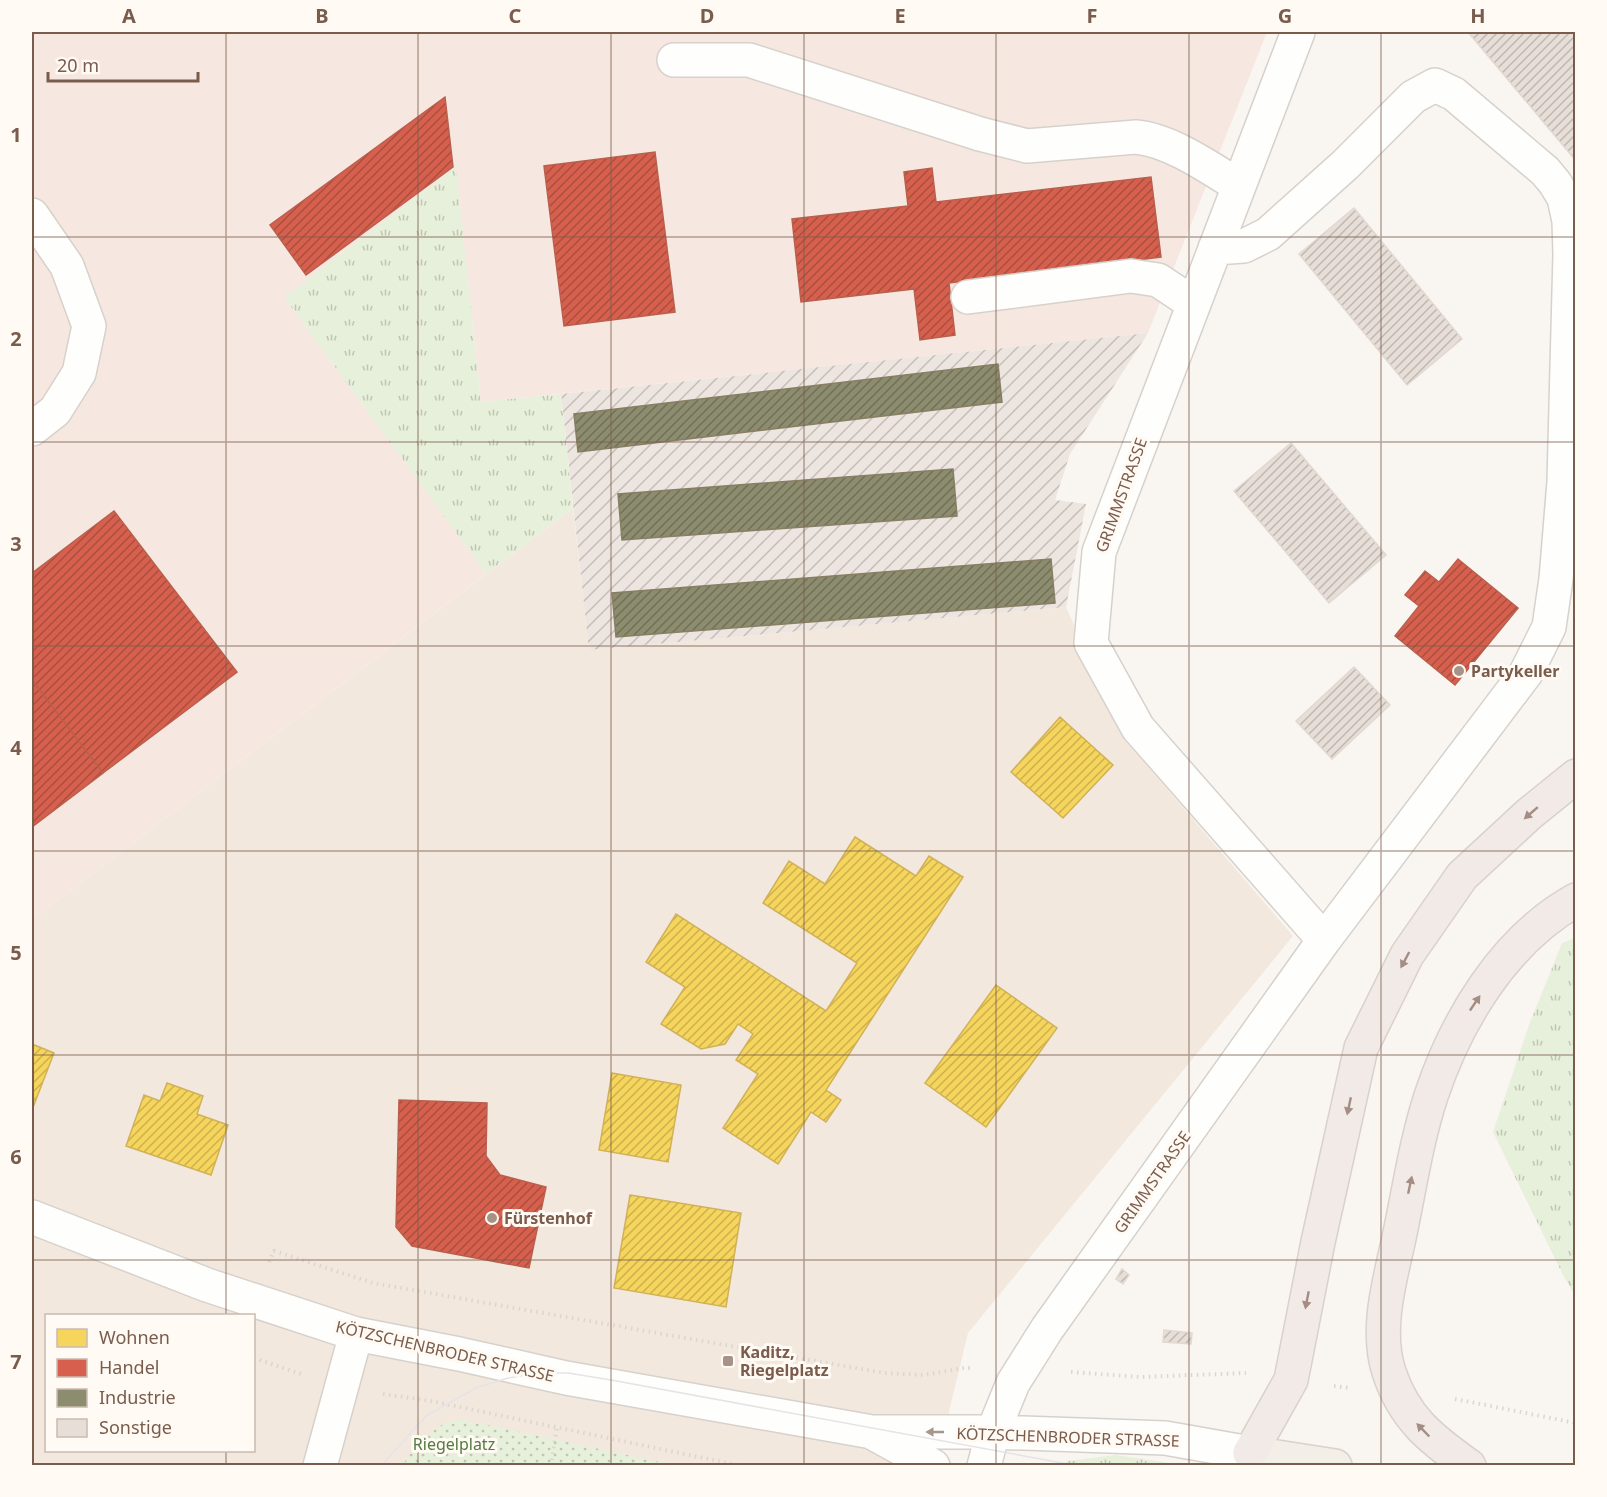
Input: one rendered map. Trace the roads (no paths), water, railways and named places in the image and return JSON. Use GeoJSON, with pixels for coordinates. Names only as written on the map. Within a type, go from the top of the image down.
{"type":"FeatureCollection","features":[{"type":"Feature","properties":{"kind":"highway"},"geometry":{"type":"LineString","coordinates":[[1250,1453],[1291,1380],[1318,1242],[1361,1048],[1407,955],[1462,876],[1529,814],[1575,776]]}},
{"type":"Feature","properties":{"kind":"highway"},"geometry":{"type":"LineString","coordinates":[[1470,1466],[1433,1440],[1415,1421],[1399,1395],[1383,1350],[1385,1312],[1419,1143],[1431,1096],[1449,1052],[1470,1010],[1527,935],[1562,907],[1575,900]]}},
{"type":"Feature","properties":{"kind":"main road","name":"KÖTZSCHENBRODER STRASSE"},"geometry":{"type":"LineString","coordinates":[[1250,1453],[1335,1466]]}},
{"type":"Feature","properties":{"kind":"street","name":"GRIMMSTRASSE"},"geometry":{"type":"LineString","coordinates":[[1298,32],[1099,552],[1091,643],[1138,728],[1324,940]]}},
{"type":"Feature","properties":{"kind":"street"},"geometry":{"type":"LineString","coordinates":[[674,60],[749,60],[980,134],[1027,146],[1147,138],[1200,162],[1239,186]]}},
{"type":"Feature","properties":{"kind":"street","name":"GRIMMSTRASSE"},"geometry":{"type":"LineString","coordinates":[[984,1466],[993,1432],[1013,1383],[1047,1329],[1324,940],[1526,674],[1549,627],[1556,579],[1564,482],[1570,254],[1569,221],[1564,198],[1545,171],[1454,94],[1435,85],[1413,96],[1345,165],[1268,234],[1244,246],[1215,248]]}},
{"type":"Feature","properties":{"kind":"street"},"geometry":{"type":"LineString","coordinates":[[32,215],[67,266],[89,326],[79,373],[55,411],[32,429]]}},
{"type":"Feature","properties":{"kind":"street"},"geometry":{"type":"LineString","coordinates":[[968,297],[1131,276],[1158,280],[1194,304]]}},
{"type":"Feature","properties":{"kind":"street","name":"KÖTZSCHENBRODER STRASSE"},"geometry":{"type":"LineString","coordinates":[[32,1217],[207,1285],[356,1334],[566,1378],[872,1432],[993,1432],[1165,1438],[1250,1453]]}},
{"type":"Feature","properties":{"kind":"street"},"geometry":{"type":"LineString","coordinates":[[320,1466],[356,1334]]}},
{"type":"Feature","properties":{"kind":"street","name":"KÖTZSCHENBRODER STRASSE"},"geometry":{"type":"LineString","coordinates":[[872,1432],[933,1466]]}},
{"type":"Feature","properties":{"kind":"tram line"},"geometry":{"type":"LineString","coordinates":[[381,1466],[426,1416],[476,1388],[508,1378],[540,1373],[568,1373],[611,1380],[1079,1466]]}},
{"type":"Feature","properties":{"kind":"place","name":"Partykeller"},"geometry":{"type":"Point","coordinates":[1459,671]}},
{"type":"Feature","properties":{"kind":"place","name":"Fürstenhof"},"geometry":{"type":"Point","coordinates":[492,1218]}},
{"type":"Feature","properties":{"kind":"place","name":"Kaditz, Riegelplatz"},"geometry":{"type":"Point","coordinates":[728,1361]}},
{"type":"Feature","properties":{"kind":"park label","name":"Riegelplatz"},"geometry":{"type":"Point","coordinates":[454,1444]}}]}
